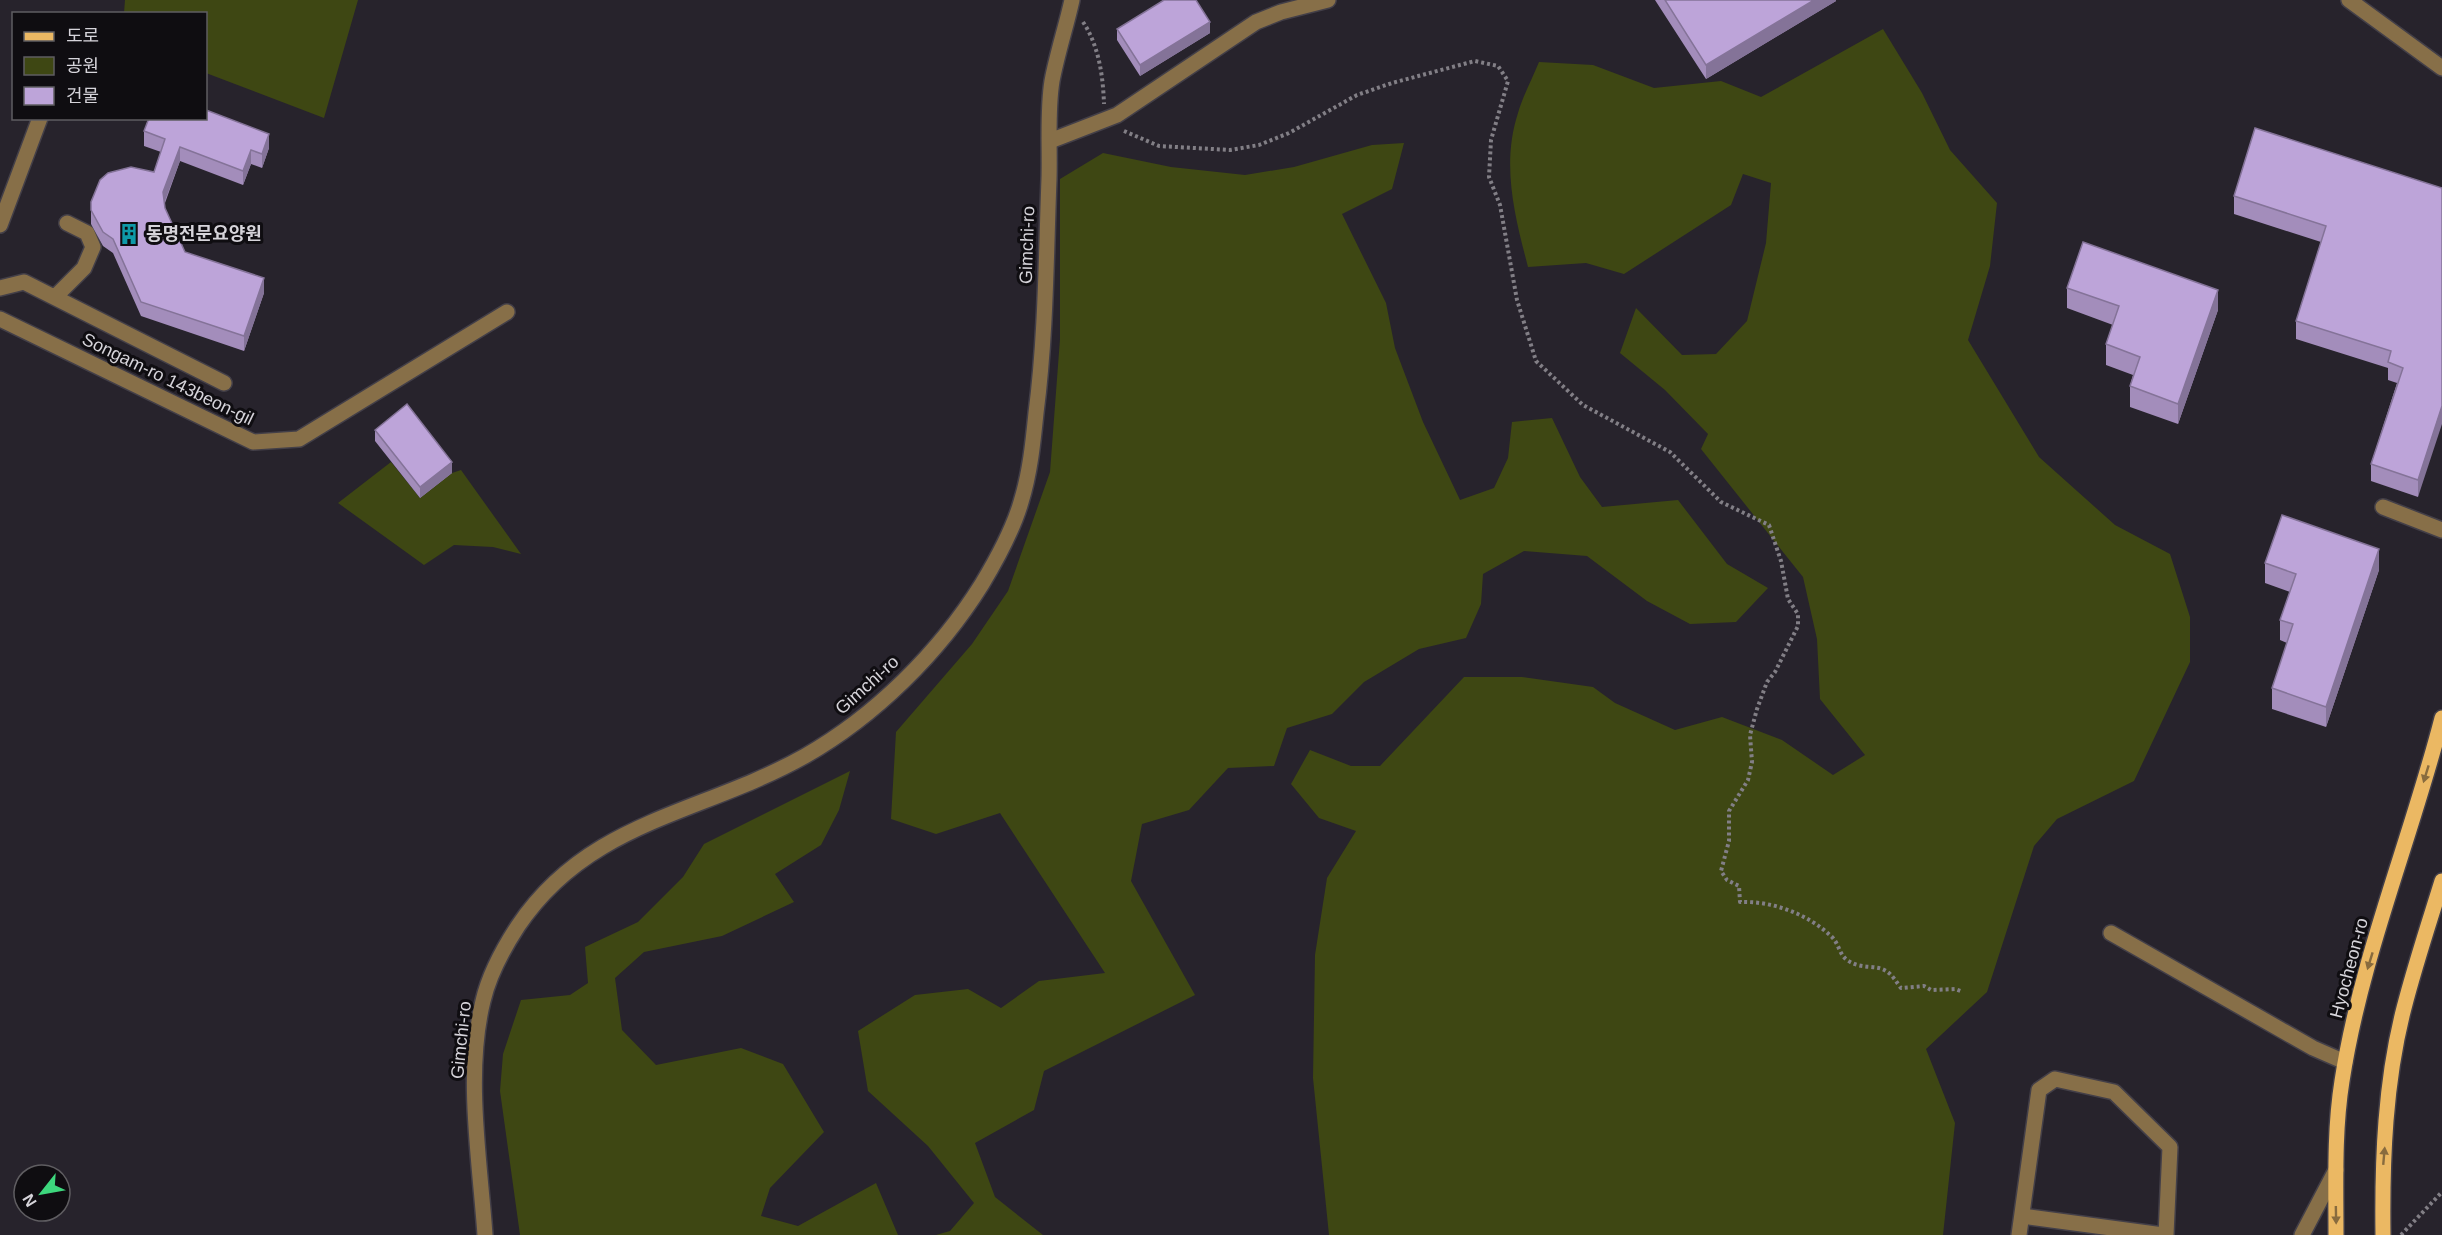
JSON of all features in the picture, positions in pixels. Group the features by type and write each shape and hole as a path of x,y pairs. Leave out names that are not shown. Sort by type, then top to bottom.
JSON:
{"main road":[{"name":"Hyocheon-ro","path":"2337,1235 2336,1170 2341,1082 2358,1000 2442,718"},
{"path":"2383,1235 2382,1173 2390,1095 2400,1031 2404,1010 2442,881"}],"street":[{"path":"1050,141 1107,120 1256,22 1281,12 1328,0"},
{"path":"2349,0 2442,68"},
{"name":"Gimchi-ro","path":"485,1235 475,1083 478,1034 483,1000 503,948 526,913 554,881 584,857 641,825 773,772 836,737 859,720 916,668 952,627 982,584 1006,540 1021,504 1030,463 1043,358 1052,83 1072,2"},
{"path":"0,225 39,120"},
{"path":"55,297 84,268 93,247 87,233 67,223"},
{"path":"0,288 24,282 224,383"},
{"name":"Songam-ro 143beon-gil","path":"0,319 253,442 299,439 507,312"},
{"path":"2383,507 2442,530"},
{"path":"2111,933 2313,1048 2346,1062"},
{"path":"2019,1235 2039,1090 2055,1079 2114,1092 2170,1147 2165,1235 2022,1216"},
{"path":"2302,1235 2336,1170"}],"path":[{"path":"1072,2 1091,34 1104,84 1107,120 1116,127 1160,146 1230,150 1259,145 1289,133 1357,95 1392,83 1475,61 1498,66 1508,81 1491,140 1490,177 1500,206 1517,300 1536,361 1583,405 1670,452 1693,471 1721,502 1769,525 1781,561 1788,599 1798,614 1798,626 1775,672 1767,682 1757,709 1750,735 1752,762 1748,780 1729,811 1729,841 1721,871 1727,880 1739,886 1740,902 1772,904 1814,922 1835,940 1846,960 1862,967 1887,971 1901,988 1924,986 1931,990 1955,989 1963,992"},
{"path":"2401,1235 2442,1192"}],"green space":[{"path":"125,0 358,0 324,118 207,73 207,12 124,12"},
{"path":"1883,29 1922,93 1950,150 1997,203 1990,266 1968,340 2039,457 2115,525 2170,554 2190,617 2190,662 2134,781 2057,819 2034,846 1987,992 1926,1049 1955,1123 1943,1235 1329,1235 1313,1078 1315,955 1327,878 1356,831 1319,818 1291,784 1310,750 1351,766 1380,766 1464,677 1522,677 1593,687 1615,703 1675,730 1722,717 1782,740 1833,775 1865,755 1820,699 1817,639 1803,577 1701,449 1708,434 1665,390 1620,353 1636,308 1682,355 1716,354 1747,321 1766,243 1771,183 1743,174 1731,205 1624,274 1586,263 1528,267 1512,191 1511,152 1518,113 1539,62 1593,65 1654,88 1721,81 1761,97"},
{"path":"1404,143 1392,189 1342,214 1386,303 1395,348 1423,422 1460,500 1494,488 1508,458 1512,422 1552,418 1580,477 1602,507 1678,500 1727,564 1768,588 1736,622 1690,624 1647,601 1587,556 1524,551 1483,574 1481,604 1466,638 1419,649 1364,682 1332,714 1287,728 1274,766 1228,768 1189,810 1142,824 1131,881 1195,995 1044,1071 1034,1110 975,1143 995,1197 1043,1235 936,1235 950,1231 974,1203 928,1146 868,1091 858,1031 915,995 968,989 1001,1008 1039,981 1105,973 1000,813 936,834 891,819 896,732 972,644 1008,591 1050,472 1060,339 1060,179 1103,153 1171,167 1245,175 1294,167 1372,145"},
{"path":"391,462 420,498 452,473 461,470 521,554 493,547 454,545 424,565 338,503"},
{"path":"850,771 839,810 821,845 775,874 794,902 722,936 644,952 615,978 622,1030 656,1065 741,1048 783,1064 824,1132 770,1188 761,1216 798,1226 876,1183 898,1235 520,1235 500,1091 503,1054 521,1000 570,995 588,983 585,947 638,922 683,877 704,844"}],"building":[{"path":"1164,0 1196,0 1210,22 1140,65 1117,29"},
{"path":"1665,0 1814,0 1706,65"},
{"name":"동명전문요양원","path":"207,110 269,134 262,154 251,150 243,171 180,147 163,192 165,208 185,252 264,278 244,336 141,302 113,239 103,232 91,210 91,202 100,180 108,173 131,167 154,172 165,139 144,131 148,120 207,120"},
{"path":"2255,128 2442,188 2442,406 2418,480 2371,464 2403,368 2388,362 2391,351 2296,321 2326,226 2234,196"},
{"path":"2083,242 2218,290 2178,404 2130,386 2140,357 2106,344 2119,306 2067,288"},
{"path":"407,404 452,462 420,487 375,430"},
{"path":"2282,515 2379,549 2326,707 2272,688 2293,624 2280,620 2296,574 2265,563"}],"place":[{"name":"동명전문요양원","path":"129,234"}]}
